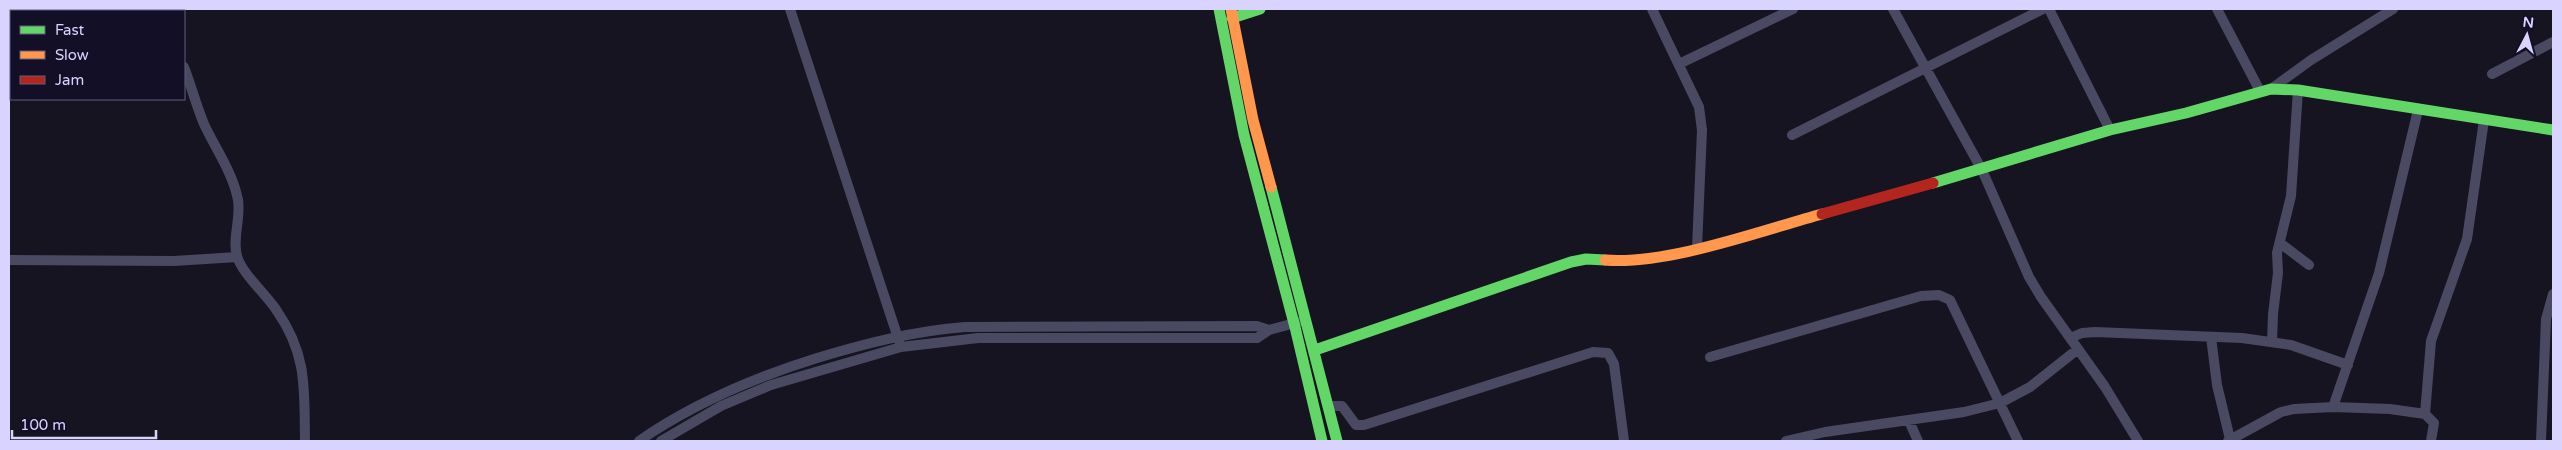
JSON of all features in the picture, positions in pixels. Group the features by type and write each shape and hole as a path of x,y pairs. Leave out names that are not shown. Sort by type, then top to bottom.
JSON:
{"street":[{"path":"790,9 898,335 900,347"},
{"path":"1219,9 1244,135 1294,323 1322,441"},
{"path":"1260,9 1232,14 1253,120 1315,350 1337,441"},
{"path":"1652,9 1699,107 1701,119 1696,248"},
{"path":"1679,64 1793,9"},
{"path":"1893,9 1982,170 2029,276 2105,387 2138,441"},
{"path":"1792,135 2043,9"},
{"path":"2049,9 2110,130"},
{"path":"2218,9 2266,90"},
{"path":"2266,90 2393,9"},
{"path":"2492,74 2553,42"},
{"path":"185,70 203,121 233,183 238,200 237,257 260,292 276,310 293,338 304,376 305,441"},
{"path":"1315,350 1571,262 1586,259 1630,262 1696,248 1982,170 2110,130 2186,113 2266,90 2298,90 2553,130"},
{"path":"2272,342 2278,273 2277,253 2291,196 2298,90"},
{"path":"2333,407 2379,273 2418,110"},
{"path":"2425,414 2430,342 2467,239 2484,120"},
{"path":"2280,244 2309,265"},
{"path":"9,260 174,261 237,257"},
{"path":"2541,441 2546,319 2553,294"},
{"path":"1710,357 1789,336 1840,318 1921,296 1939,295 1950,300 2018,441"},
{"path":"661,441 721,406 771,385 900,347 978,338 1257,338 1269,330 1307,320"},
{"path":"639,441 694,406 753,380 898,335 966,327 1258,326 1269,330"},
{"path":"2070,338 2082,333 2096,332 2242,338 2291,345 2348,365"},
{"path":"2211,337 2217,385 2229,440 2281,412 2333,407 2390,409 2425,414 2434,423 2435,430 2431,441"},
{"path":"1786,441 1827,437 1964,412 2000,403 2030,387 2078,349"},
{"path":"1328,406 1342,406 1356,425 1364,425 1593,352 1601,352 1608,353 1614,364 1624,441"},
{"path":"1909,421 1918,441"}],"traffic: fast":[{"path":"1219,9 1244,135 1295,327 1322,441"},
{"path":"1232,18 1260,9"},
{"path":"1933,183 2110,130 2186,113 2271,89 2298,90 2553,130"},
{"path":"1271,187 1337,441"},
{"path":"1315,350 1571,262 1586,259 1605,260"}],"traffic: slow":[{"path":"1231,9 1253,120 1271,187"},
{"path":"1605,260 1630,260 1685,252 1822,214"}],"traffic: jam":[{"path":"1822,214 1933,183"}]}
